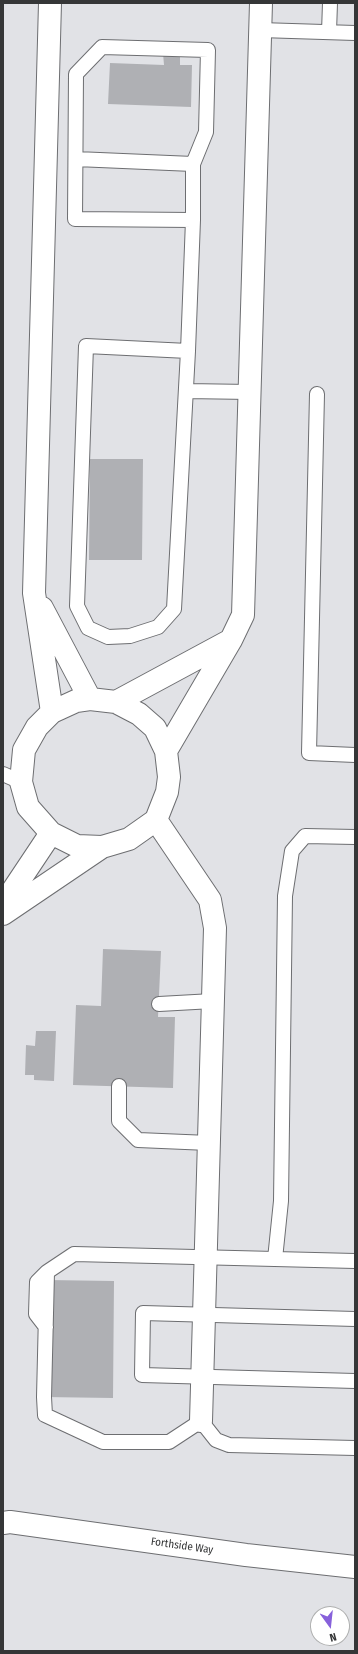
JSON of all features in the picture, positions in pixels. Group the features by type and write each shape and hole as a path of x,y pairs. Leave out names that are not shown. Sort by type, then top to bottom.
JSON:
{"street":[{"path":"50,3 34,593 52,712"},
{"path":"166,752 231,640 243,615 261,3"},
{"path":"34,593 90,699"},
{"path":"116,702 231,640"},
{"path":"3,914 102,847 129,839 156,820 167,792 169,777 166,752 154,728 139,714 116,702 90,699 76,701 52,712 37,727 24,750 12,778 28,807 51,833 77,846 102,847"},
{"path":"156,820 210,900 215,928 201,1421"},
{"path":"3,906 51,833"},
{"name":"Forthside Way","path":"5,1521 246,1555 355,1567"}],"lane":[{"path":"329,32 330,3"},
{"path":"260,30 355,33"},
{"path":"188,351 86,346 77,606 88,628 108,637 130,636 158,628 174,609 188,351 193,220 193,164 206,132 208,50 102,47 76,74 76,219 193,220"},
{"path":"76,159 193,164"},
{"path":"186,391 250,392"},
{"path":"317,394 309,753 355,755"},
{"path":"275,1259 280,1201 285,896 292,851 305,836 355,837"},
{"path":"159,1004 213,1002"},
{"path":"119,1086 119,1121 138,1140 209,1143"},
{"path":"355,1261 74,1254 47,1272 45,1415 103,1442 170,1442 201,1421 216,1440 229,1445 355,1448"},
{"path":"355,1319 143,1313 142,1375 202,1378 355,1381"}],"building":[{"path":"163,53 180,54 180,65 192,65 191,107 108,104 110,63 164,65"},
{"path":"90,459 143,459 142,560 89,560"},
{"path":"103,949 161,951 158,1017 175,1017 173,1088 73,1085 76,1005 101,1006"},
{"path":"36,1031 56,1031 54,1081 34,1080 34,1075 25,1075 26,1045 35,1046"},
{"path":"47,1280 114,1281 113,1398 44,1397"}]}
